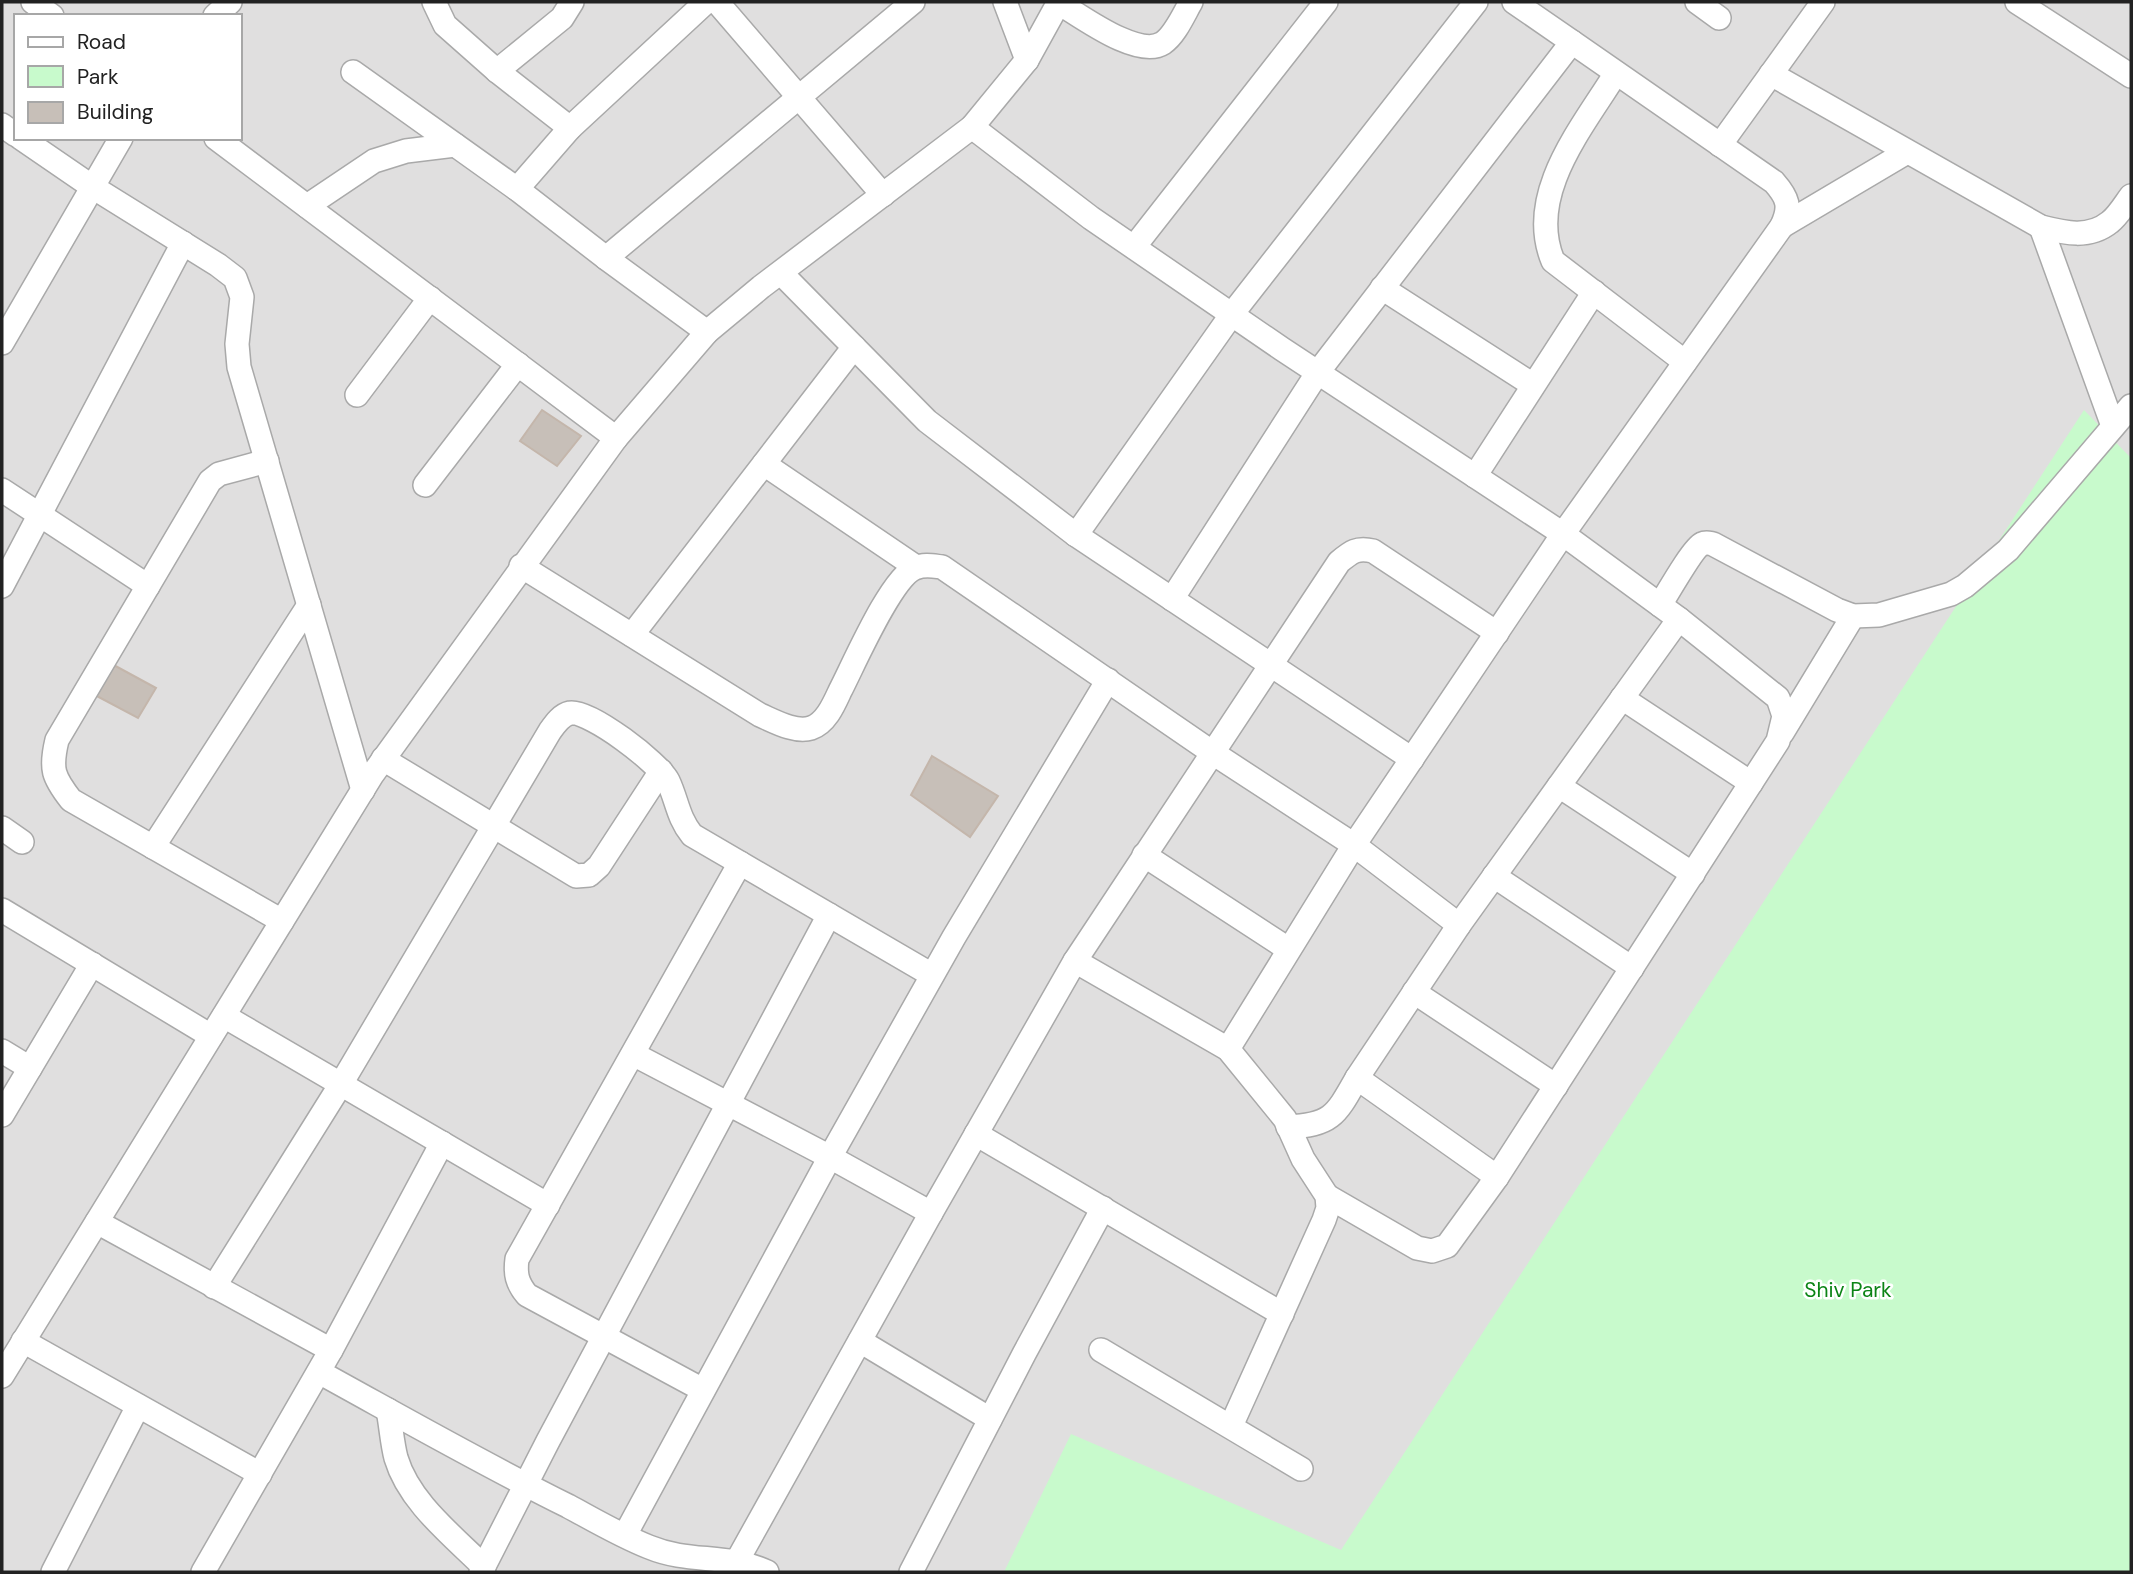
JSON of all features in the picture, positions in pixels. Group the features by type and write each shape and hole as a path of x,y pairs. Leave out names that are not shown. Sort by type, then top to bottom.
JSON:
{"street":[{"path":"33,2 49,14"},
{"path":"217,14 230,2"},
{"path":"434,2 445,24 497,71 570,128"},
{"path":"497,71 562,18 572,2"},
{"path":"517,189 570,128 706,2"},
{"path":"718,2 883,195"},
{"path":"606,258 914,2"},
{"path":"1005,2 1027,60"},
{"path":"2,1376 383,759 521,566 617,438 707,332 972,127 1027,60 1059,2 1115,36 1138,46 1153,47 1165,42 1191,2"},
{"path":"1134,247 1326,2"},
{"path":"1076,535 1233,314 1476,2"},
{"path":"1228,1049 1354,845 1563,534 1782,226 1788,212 1785,195 1774,182 1514,2"},
{"path":"1697,2 1719,18"},
{"path":"1720,145 1823,2"},
{"path":"2017,2 2131,76"},
{"path":"1172,599 1318,372 1572,42"},
{"path":"352,72 517,189 707,332"},
{"path":"1616,72 1560,165 1546,205 1546,245 1553,261 1685,362"},
{"path":"1771,74 2041,227 2070,235 2089,232 2110,222 2131,196"},
{"path":"972,127 1091,218 1563,534 1679,619 1778,698 1784,716 1778,741"},
{"path":"24,140 235,278 242,297 237,344 239,367 363,790"},
{"path":"2,342 120,140"},
{"path":"219,140 617,438"},
{"path":"307,206 374,161 406,151 455,145"},
{"path":"1782,226 1907,152"},
{"path":"2041,227 2113,426"},
{"path":"2,586 183,243"},
{"path":"780,273 928,421 1076,535 1412,759"},
{"path":"1382,288 1533,385"},
{"path":"1475,476 1594,292"},
{"path":"357,395 430,298"},
{"path":"632,635 854,347"},
{"path":"425,485 518,364"},
{"path":"1660,605 1699,545 1705,542 1853,616 1879,615 1951,594 1973,580 2019,538 2131,406"},
{"path":"267,461 219,474 210,481 57,740 52,760 56,781 71,800 282,921"},
{"path":"764,464 916,567"},
{"path":"2,490 148,586"},
{"path":"737,1561 1075,961 1339,562 1352,551 1373,551 1497,633"},
{"path":"521,566 760,715 790,727 810,729 823,721 891,593 903,576 916,567 942,567 1213,753 1354,845 1459,925"},
{"path":"153,847 309,605"},
{"path":"1075,961 1228,1049 1284,1119 1303,1159 1327,1196 1417,1248 1432,1251 1447,1245 1497,1177 1693,874 1778,741 1853,616"},
{"path":"1288,1127 1321,1124 1331,1117 1345,1099 1459,925 1679,619"},
{"path":"625,1535 932,975 1108,681"},
{"path":"1622,698 1751,783"},
{"path":"214,1287 341,1084 550,731 559,719 569,713 589,717 643,754 661,771 668,779 683,824 692,835 932,975"},
{"path":"383,759 576,876 589,875 599,866 661,771"},
{"path":"1559,786 1693,874"},
{"path":"2,828 22,842"},
{"path":"1144,855 1288,949"},
{"path":"703,1390 527,1295 519,1286 516,1271 517,1259 740,863"},
{"path":"1494,876 1632,968"},
{"path":"2,910 211,1036"},
{"path":"388,1410 396,1458 407,1486 483,1569 830,915"},
{"path":"2,1115 92,964"},
{"path":"1414,992 1556,1086"},
{"path":"223,1016 548,1205"},
{"path":"2,1051 30,1068"},
{"path":"633,1054 931,1213"},
{"path":"1357,1077 1497,1177"},
{"path":"976,1134 1282,1314"},
{"path":"203,1572 319,1372 442,1143"},
{"path":"1231,1426 1324,1220 1328,1208 1327,1196"},
{"path":"911,1572 1103,1208"},
{"path":"97,1222 331,1350"},
{"path":"860,1341 990,1419"},
{"path":"23,1342 260,1474"},
{"path":"1101,1350 1301,1469"},
{"path":"319,1372 526,1485 647,1547 676,1557 749,1563 767,1572"},
{"path":"53,1572 138,1406"}],"shaded area":[{"path":"2,2 2131,2 2131,1572 2,1572"}],"green space":[{"name":"Shiv Park","path":"2084,410 2131,458 2131,1572 1004,1572 1071,1434 1341,1550"}],"building":[{"path":"542,410 581,436 557,466 520,441"},
{"path":"110,663 156,688 138,718 93,694"},
{"path":"932,756 998,796 970,837 911,795"}]}
